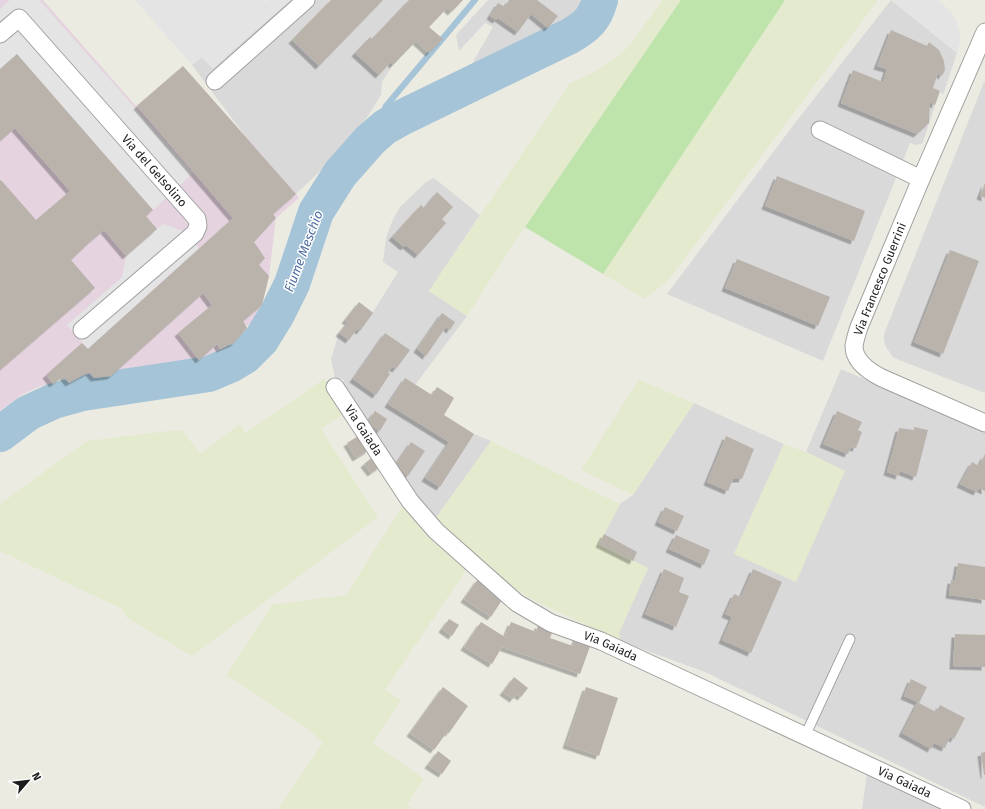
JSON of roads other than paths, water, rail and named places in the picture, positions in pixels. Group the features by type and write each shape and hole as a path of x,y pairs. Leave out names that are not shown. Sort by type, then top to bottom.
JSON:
{"street":[{"path":"215,80 306,0"},
{"name":"Via del Gelsolino","path":"0,34 19,18 197,219 198,226 195,233 82,330"},
{"name":"Via Francesco Guerrini","path":"985,32 859,327 854,347 859,360 868,371 985,423"},
{"path":"820,130 921,179"},
{"name":"Via Gaiada","path":"335,387 410,501 436,531 517,603 551,623 601,640 962,809"}],"lane":[{"path":"805,736 850,639"}],"waterway":[{"path":"370,140 386,106 475,0"},
{"name":"Fiume Meschio","path":"0,434 28,413 54,401 83,393 209,374 230,365 245,356 261,340 277,314 292,284 316,212 340,174 370,140 385,127 401,118 570,36 590,21 596,12 600,0"}]}
